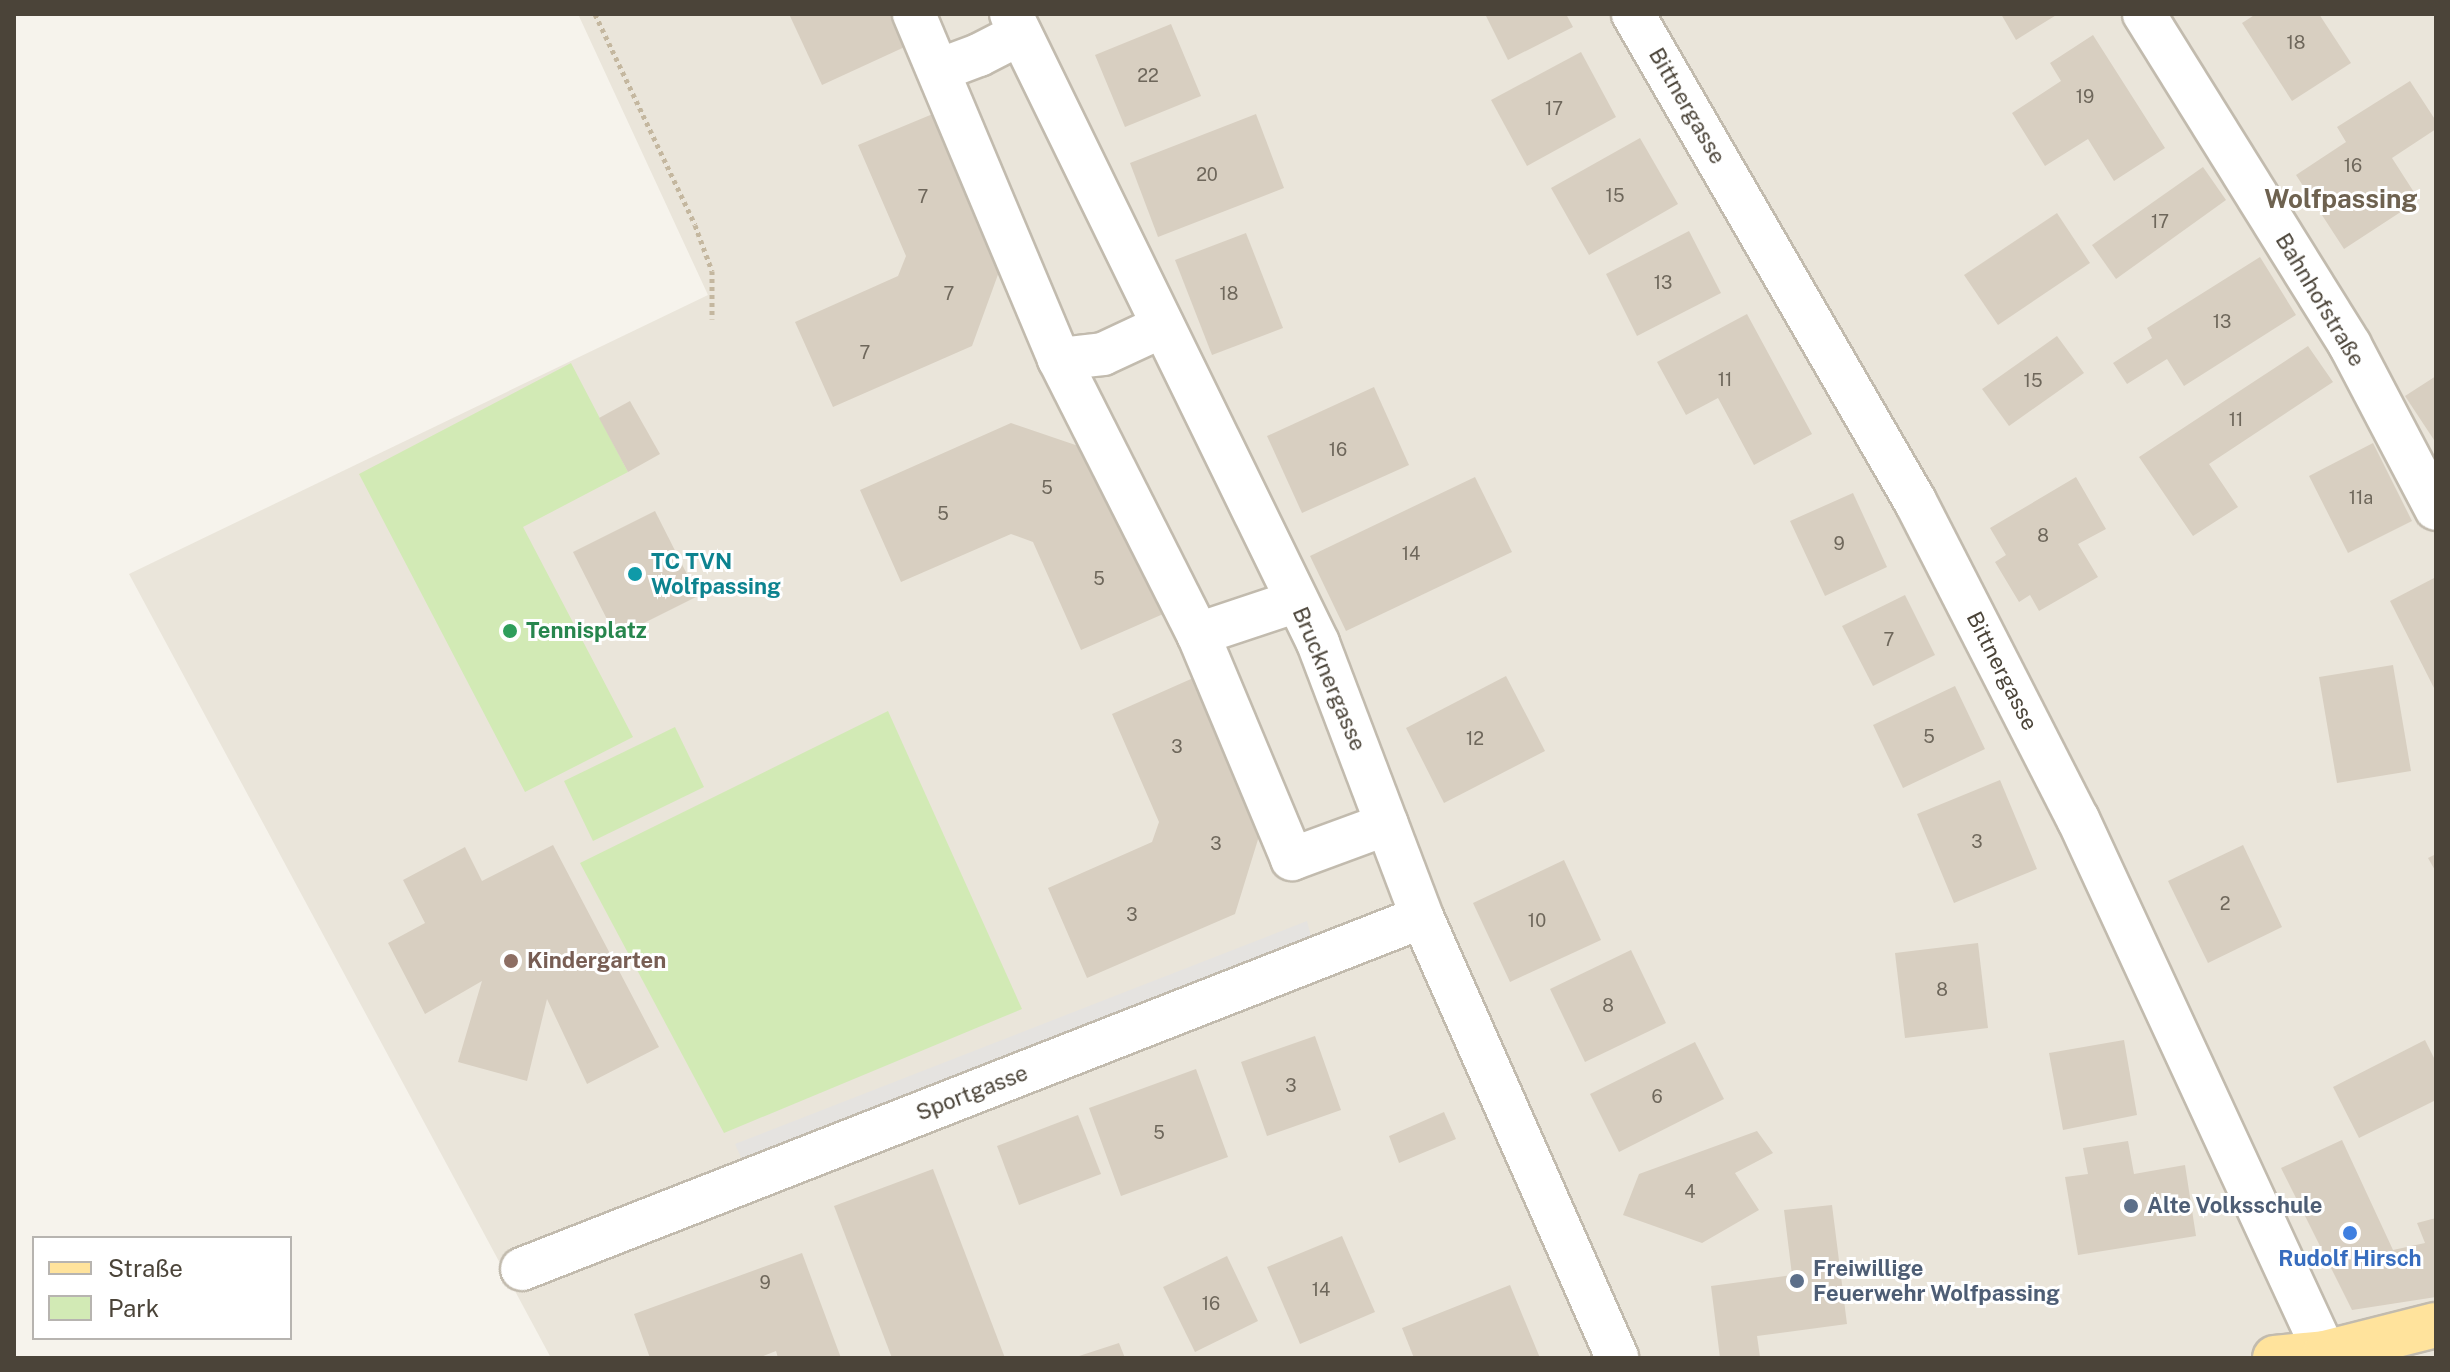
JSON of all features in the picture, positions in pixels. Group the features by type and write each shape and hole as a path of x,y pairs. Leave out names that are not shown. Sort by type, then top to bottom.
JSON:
{"main road":[{"path":"2275,1358 2426,1337"}],"street":[{"path":"914,14 1059,359 1198,634 1292,859 1387,824"},
{"name":"Bittnergasse","path":"1633,14 1922,515 2078,819 2325,1353"},
{"name":"Bahnhofstraße","path":"2144,14 2350,345 2436,509"},
{"path":"939,70 979,55 1016,24"},
{"name":"Brucknergasse","path":"1016,24 1318,643 1422,917 1617,1358"},
{"path":"1059,359 1103,354 1163,326"},
{"path":"1198,634 1297,601"},
{"name":"Sportgasse","path":"522,1269 1422,917"}],"path":[{"path":"595,14 695,225 712,271 712,319"}],"shaded area":[{"path":"578,14 2436,14 2436,1358 551,1358 129,574 708,295"},
{"path":"1307,921 1315,952 748,1173 735,1144"}],"green space":[{"name":"Tennisplatz","path":"571,363 628,472 523,527 633,737 525,792 359,474"},
{"path":"888,711 1022,1009 724,1133 580,863"},
{"path":"675,727 704,787 593,841 564,781"}],"building":[{"path":"789,14 895,14 909,45 822,85"},
{"path":"1485,14 1566,14 1573,27 1508,60"},
{"path":"2001,14 2058,14 2016,40"},
{"path":"2256,14 2319,14 2351,63 2292,101 2242,23"},
{"path":"1171,24 1201,96 1125,127 1095,55"},
{"path":"2093,35 2165,148 2114,181 2088,139 2045,166 2012,113 2061,81 2050,63"},
{"path":"1581,52 1616,117 1527,166 1491,100"},
{"path":"2410,81 2436,121 2436,129 2392,158 2419,200 2344,249 2296,175 2346,142 2337,127"},
{"path":"940,111 1004,258 972,346 833,407 795,322 898,276 906,256 858,145"},
{"path":"1256,114 1284,188 1158,237 1130,163"},
{"path":"1640,138 1678,204 1589,255 1551,188"},
{"path":"2203,167 2226,200 2116,279 2092,245"},
{"path":"2057,213 2090,263 1998,325 1964,275"},
{"path":"1689,231 1721,293 1637,336 1606,274"},
{"path":"1246,233 1283,328 1212,355 1175,260"},
{"path":"2260,257 2296,315 2184,386 2167,359 2127,384 2113,363 2152,338 2147,328"},
{"path":"1747,314 1812,434 1754,465 1718,398 1686,415 1657,362"},
{"path":"2057,336 2084,373 2009,426 1982,389"},
{"path":"2308,346 2333,382 2209,464 2238,507 2193,536 2139,457"},
{"path":"2436,376 2436,443 2405,396"},
{"path":"1374,387 1409,465 1302,513 1267,436"},
{"path":"630,401 660,454 628,472 599,418"},
{"path":"1011,423 1099,453 1170,611 1081,650 1033,542 1011,534 901,582 860,490"},
{"path":"2373,443 2412,521 2348,553 2309,476"},
{"path":"1475,477 1512,552 1346,631 1310,556"},
{"path":"2076,477 2106,529 2078,544 2098,577 2039,611 2030,595 2019,602 1995,562 2006,555 1990,528"},
{"path":"1853,493 1887,567 1825,596 1790,521"},
{"name":"TC TVN Wolfpassing","path":"655,511 698,596 616,637 573,552"},
{"path":"2436,577 2436,692 2390,601"},
{"path":"1905,595 1935,655 1873,686 1842,626"},
{"path":"2393,665 2411,771 2337,783 2319,677"},
{"path":"1200,675 1264,820 1235,914 1087,978 1048,888 1152,842 1159,822 1112,714"},
{"path":"1506,676 1545,751 1444,803 1406,728"},
{"path":"1955,686 1985,749 1903,788 1873,725"},
{"path":"2000,780 2037,869 1954,903 1917,814"},
{"path":"553,845 659,1047 587,1084 547,999 527,1081 458,1062 482,981 425,1014 388,943 425,923 403,880 465,847 482,881"},
{"path":"2243,845 2282,927 2208,963 2168,881"},
{"path":"2436,854 2436,872 2428,858"},
{"path":"1564,860 1601,940 1510,982 1473,903"},
{"path":"1978,943 1988,1028 1905,1038 1895,953"},
{"path":"1631,950 1666,1023 1585,1062 1550,989"},
{"path":"1315,1036 1341,1110 1267,1136 1241,1062"},
{"path":"2124,1040 2137,1115 2063,1130 2049,1053"},
{"path":"2425,1040 2436,1062 2436,1100 2359,1138 2333,1087"},
{"path":"1695,1042 1724,1099 1619,1152 1590,1094"},
{"path":"1196,1069 1228,1157 1121,1196 1089,1108"},
{"path":"1444,1112 1456,1139 1399,1163 1389,1136"},
{"path":"1078,1115 1101,1174 1019,1205 997,1146"},
{"path":"1757,1131 1773,1153 1735,1173 1759,1210 1702,1243 1623,1215 1639,1174"},
{"name":"Rudolf Hirsch","path":"2342,1140 2393,1250 2425,1243 2417,1223 2436,1218 2436,1297 2352,1310 2281,1168"},
{"name":"Alte Volksschule","path":"2128,1141 2134,1174 2185,1165 2196,1236 2078,1255 2065,1177 2088,1174 2083,1148"},
{"path":"933,1169 1005,1358 892,1358 834,1206"},
{"name":"Freiwillige Feuerwehr Wolfpassing","path":"1832,1205 1847,1324 1757,1336 1760,1357 1720,1358 1711,1286 1792,1275 1784,1210"},
{"path":"1342,1236 1375,1312 1300,1344 1267,1267"},
{"path":"802,1253 841,1358 778,1358 776,1351 758,1358 650,1358 634,1314"},
{"path":"1227,1256 1258,1321 1195,1352 1163,1287"},
{"path":"1510,1285 1540,1358 1414,1358 1402,1328"},
{"path":"1119,1343 1125,1358 1076,1358 1076,1357"}],"place":[{"name":"TC TVN Wolfpassing","path":"635,574"},
{"name":"Tennisplatz","path":"510,631"},
{"name":"Kindergarten","path":"511,961"},
{"name":"Alte Volksschule","path":"2131,1206"},
{"name":"Rudolf Hirsch","path":"2350,1233"},
{"name":"Freiwillige Feuerwehr Wolfpassing","path":"1797,1281"}],"district":[{"name":"Wolfpassing","path":"2341,199"}]}
